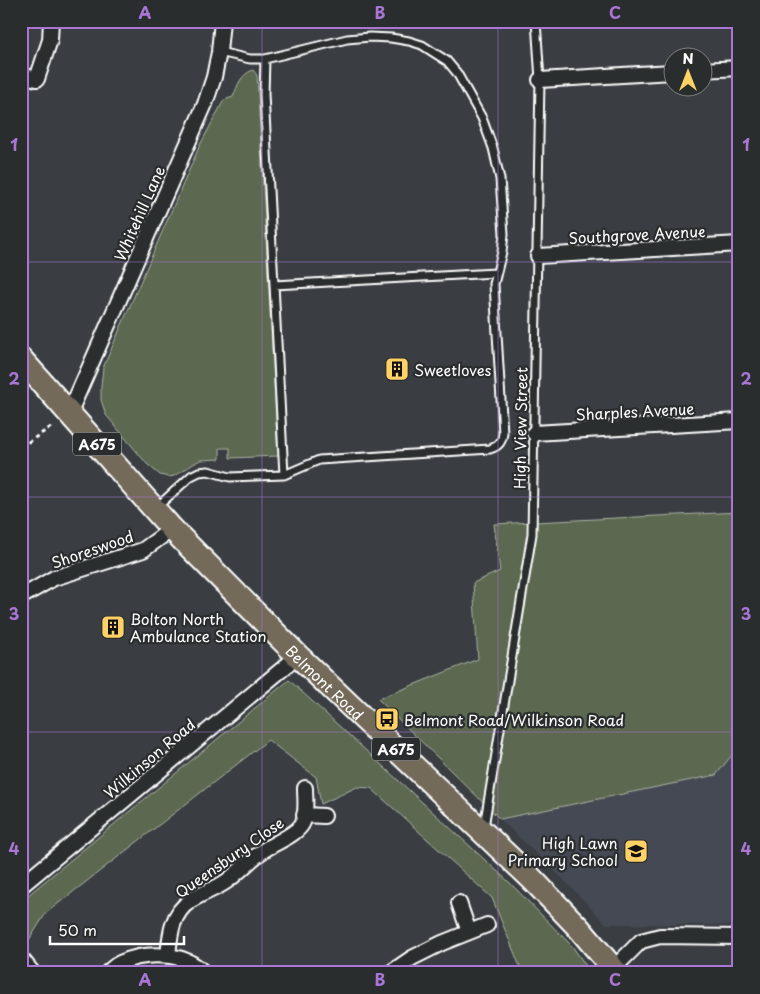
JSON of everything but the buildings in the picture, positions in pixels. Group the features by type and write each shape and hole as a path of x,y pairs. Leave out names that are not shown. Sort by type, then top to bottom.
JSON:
{"main road":[{"name":"Belmont Road","path":"21,359 172,529 298,656 530,878 578,927 616,971"}],"street":[{"path":"21,75 37,79 50,40 51,21"},
{"name":"Whitehill Lane","path":"70,414 205,104 214,77 222,21"},
{"path":"712,69 739,68"},
{"path":"540,80 662,73"},
{"name":"Southgrove Avenue","path":"538,256 739,244"},
{"name":"Sharples Avenue","path":"534,433 739,421"},
{"name":"Shoreswood","path":"21,597 54,578 143,550 172,529"},
{"name":"Wilkinson Road","path":"21,886 298,656"},
{"name":"Queensbury Close","path":"168,956 171,928 179,912 189,902 220,886 237,874 259,853 298,830 303,823 305,788"},
{"name":"Queensbury Close","path":"304,815 324,816"},
{"path":"459,903 469,932"},
{"path":"390,973 412,958 442,943 487,925"},
{"path":"616,971 641,941 660,936 739,937"},
{"path":"107,973 118,964 150,956 168,956 186,960 204,973"},
{"path":"21,958 33,973"}],"lane":[{"name":"High View Street","path":"483,832 532,534 540,80 536,21"},
{"path":"155,509 199,472 208,471 230,477 284,475 319,460 490,449 497,446 502,440 503,433 494,284 502,252 504,234 500,179 493,148 482,118 460,79 447,61 422,45 408,41 370,37 346,40 265,59 250,59 219,52"},
{"path":"265,59 264,94 284,475"},
{"path":"274,285 496,273"}],"path":[{"path":"21,447 70,414"}],"shaded area":[{"name":"High Lawn Primary School","path":"739,746 739,925 606,924 566,882 500,819 716,775"}],"green space":[{"path":"253,70 257,75 278,456 230,458 230,448 220,448 220,459 200,460 174,476 169,477 160,475 147,464 106,415 101,400 103,368 200,145 224,100 233,97 242,78"},
{"path":"739,512 739,746 716,775 500,819 378,699 478,659 473,583 500,571 494,524"},
{"path":"289,680 509,882 572,946 591,973 527,973 521,969 492,898 371,788 357,787 321,804 316,777 268,740 46,913 29,940 21,933 21,901"}],"place":[{"name":"Sweetloves","path":"397,369"},
{"name":"Bolton North Ambulance Station","path":"113,627"},
{"name":"Belmont Road/Wilkinson Road","path":"387,719"},
{"name":"High Lawn Primary School","path":"636,851"}]}
